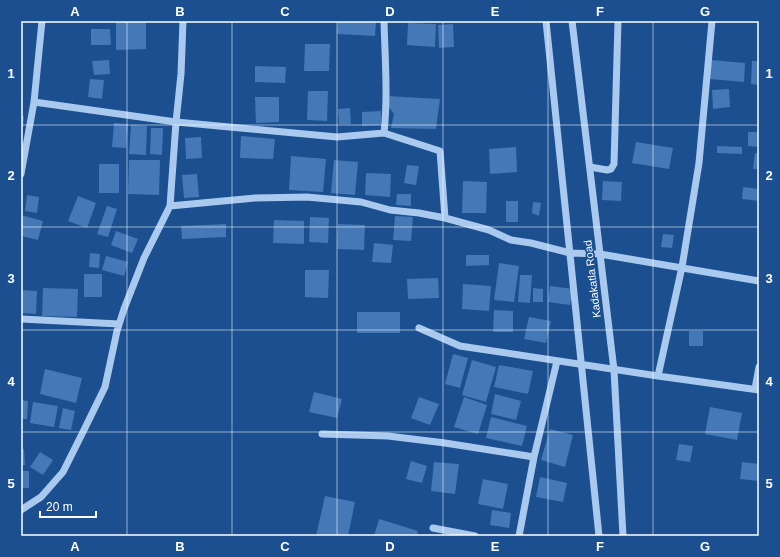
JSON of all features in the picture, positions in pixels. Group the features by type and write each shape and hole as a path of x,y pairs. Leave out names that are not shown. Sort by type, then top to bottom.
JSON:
{"street":[{"path":"21,174 34,102 42,21"},
{"path":"21,510 41,497 63,472 105,387 119,324 144,258 170,206 176,122 182,74 183,21"},
{"path":"384,21 386,117 384,133"},
{"name":"Kadakatla Road","path":"546,21 599,536"},
{"name":"Kadakatla Road","path":"572,21 614,370 623,536"},
{"path":"590,167 607,170 614,164 618,21"},
{"path":"658,376 682,267 699,163 712,21"},
{"path":"34,102 176,122 337,137 384,133 440,151 445,218"},
{"path":"170,206 255,198 306,197 361,202 390,210 419,213 445,218 489,230 511,240 570,253 600,254 759,281"},
{"path":"21,319 119,324"},
{"path":"419,328 460,346 757,390 759,367"},
{"path":"519,536 534,457 557,361"},
{"path":"322,434 388,436 534,457"},
{"path":"433,528 475,536"}],"building":[{"path":"116,21 146,21 146,49 116,50"},
{"path":"338,21 376,21 375,36 337,34"},
{"path":"408,23 436,24 435,47 407,45"},
{"path":"453,24 454,47 439,48 438,25"},
{"path":"91,29 110,29 111,45 91,45"},
{"path":"305,44 330,44 329,71 304,71"},
{"path":"109,60 110,74 94,75 92,61"},
{"path":"711,60 745,63 744,82 710,79"},
{"path":"752,61 759,61 759,85 751,84"},
{"path":"255,66 286,67 285,83 255,82"},
{"path":"90,79 104,80 102,99 88,97"},
{"path":"729,89 730,107 713,109 712,90"},
{"path":"308,91 328,91 327,121 307,120"},
{"path":"387,96 440,99 436,129 391,128 394,114 388,106"},
{"path":"255,97 279,97 279,122 256,123"},
{"path":"350,108 351,124 339,124 338,109"},
{"path":"381,111 381,125 362,126 362,112"},
{"path":"21,116 24,116 23,127 21,127"},
{"path":"114,123 128,124 126,148 112,147"},
{"path":"131,125 147,126 146,155 129,154"},
{"path":"151,128 163,128 162,155 150,154"},
{"path":"748,132 759,132 759,147 748,146"},
{"path":"241,136 275,139 273,159 240,158"},
{"path":"201,137 202,158 186,159 185,138"},
{"path":"636,142 673,148 669,169 632,163"},
{"path":"717,146 742,147 742,154 717,153"},
{"path":"516,147 517,172 490,174 489,149"},
{"path":"755,153 759,154 759,169 753,169"},
{"path":"291,156 326,159 323,192 289,190"},
{"path":"129,160 160,160 159,195 128,194"},
{"path":"334,160 358,162 355,195 331,193"},
{"path":"99,164 119,164 119,193 99,193"},
{"path":"407,165 419,166 416,185 404,183"},
{"path":"366,173 391,174 390,197 365,195"},
{"path":"197,174 199,197 184,198 182,175"},
{"path":"463,181 487,182 486,213 462,213"},
{"path":"603,181 622,182 621,201 602,200"},
{"path":"743,187 759,189 759,201 742,199"},
{"path":"397,194 411,194 411,206 396,205"},
{"path":"27,195 39,197 37,213 25,211"},
{"path":"78,196 96,203 87,228 68,221"},
{"path":"506,201 518,201 518,222 506,222"},
{"path":"533,202 541,203 539,216 532,213"},
{"path":"107,206 117,209 108,237 97,234"},
{"path":"21,215 43,221 38,240 21,236"},
{"path":"395,216 413,217 411,241 393,240"},
{"path":"310,217 329,218 328,243 309,242"},
{"path":"274,220 304,221 304,244 273,243"},
{"path":"226,224 226,237 182,239 181,226"},
{"path":"338,224 365,225 364,250 337,249"},
{"path":"116,231 138,239 132,253 111,245"},
{"path":"663,234 674,235 672,248 661,247"},
{"path":"374,243 393,245 391,263 372,262"},
{"path":"90,253 100,254 99,268 89,267"},
{"path":"466,255 489,255 489,265 466,266"},
{"path":"106,256 128,262 124,276 102,270"},
{"path":"499,263 519,266 514,302 494,300"},
{"path":"305,270 329,270 328,298 305,297"},
{"path":"84,274 102,274 102,297 84,297"},
{"path":"520,275 532,275 530,303 518,302"},
{"path":"438,278 439,298 408,299 407,279"},
{"path":"463,284 491,286 489,311 462,309"},
{"path":"550,286 573,289 570,305 548,302"},
{"path":"43,288 78,289 77,317 42,316"},
{"path":"533,288 543,289 543,302 533,302"},
{"path":"21,290 37,291 36,314 21,313"},
{"path":"494,310 513,311 513,332 493,332"},
{"path":"357,312 400,312 400,333 357,333"},
{"path":"529,317 551,321 546,343 524,339"},
{"path":"689,331 703,331 703,346 689,346"},
{"path":"453,354 468,358 460,388 445,384"},
{"path":"472,360 496,367 486,402 462,395"},
{"path":"499,365 533,371 528,394 494,387"},
{"path":"45,369 82,378 76,403 40,394"},
{"path":"314,392 342,399 337,418 309,412"},
{"path":"495,394 521,401 516,420 491,414"},
{"path":"419,397 439,404 430,425 411,418"},
{"path":"464,397 487,405 478,434 454,427"},
{"path":"21,400 28,401 27,419 21,419"},
{"path":"33,402 58,406 54,427 30,423"},
{"path":"710,407 742,413 737,440 705,434"},
{"path":"63,408 75,411 71,430 59,428"},
{"path":"491,417 527,426 522,446 486,438"},
{"path":"550,429 573,435 565,467 541,460"},
{"path":"679,444 693,446 690,462 676,460"},
{"path":"21,449 24,449 25,465 21,466"},
{"path":"40,452 53,460 43,475 30,467"},
{"path":"411,461 427,466 422,483 406,479"},
{"path":"434,462 459,464 455,494 431,491"},
{"path":"742,462 759,464 759,481 740,479"},
{"path":"21,471 29,471 29,488 21,488"},
{"path":"540,477 567,483 563,502 536,497"},
{"path":"483,479 508,484 503,509 478,504"},
{"path":"325,496 355,502 348,536 316,536"},
{"path":"492,510 511,513 509,528 490,525"},
{"path":"379,519 418,531 417,536 374,536"}]}
